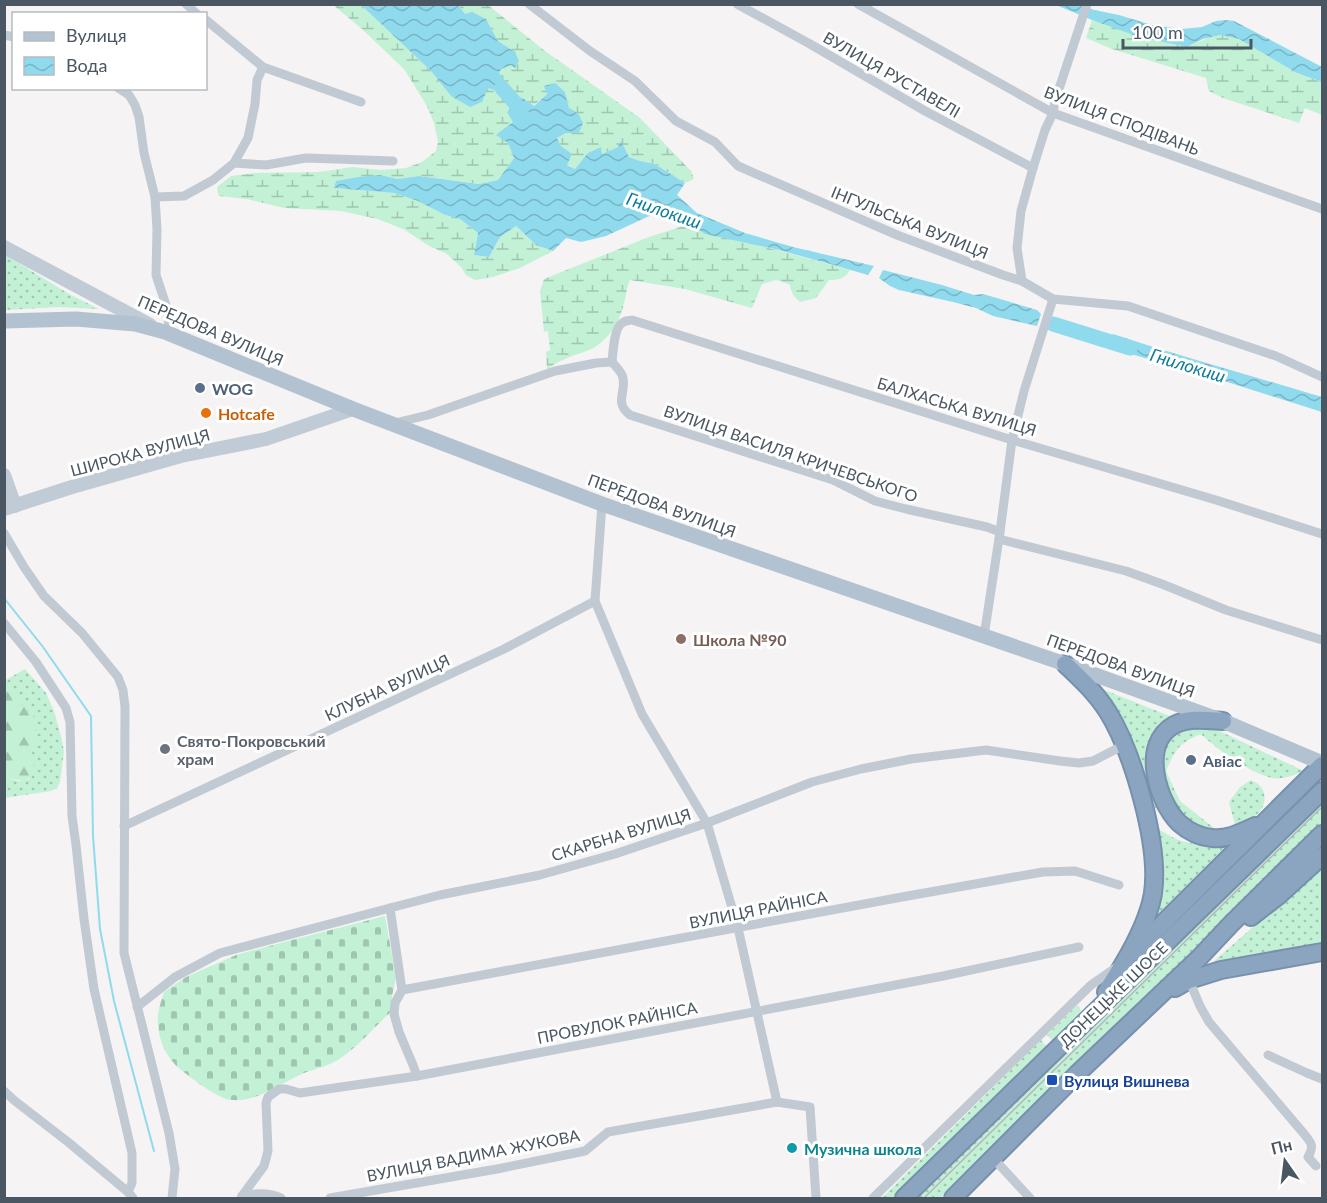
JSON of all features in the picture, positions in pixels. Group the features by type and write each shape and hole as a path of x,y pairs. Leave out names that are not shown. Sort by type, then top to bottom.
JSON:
{"highway":[{"path":"1065,664 1086,683 1101,702 1124,745 1142,800 1154,861 1155,879 1149,910 1126,960 1091,1016"},
{"path":"1223,721 1185,721 1175,724 1163,734 1157,745 1154,759 1157,781 1165,803 1172,815 1191,832 1212,838 1224,838 1238,834 1264,822"},
{"path":"1126,960 1323,764"},
{"name":"ДОНЕЦЬКЕ ШОСЕ","path":"904,1198 1323,791"},
{"name":"ДОНЕЦЬКЕ ШОСЕ","path":"953,1198 1323,834"},
{"path":"1199,958 1278,896 1323,856"},
{"path":"1150,937 1209,901"},
{"path":"1156,999 1190,980 1221,970 1323,952"}],"main road":[{"name":"ПЕРЕДОВА ВУЛИЦЯ","path":"4,247 165,332 353,409 602,504 1223,721 1323,764"},
{"path":"4,321 75,319 135,324 165,332"},
{"name":"ШИРОКА ВУЛИЦЯ","path":"10,508 72,487 181,456 266,439 353,409"},
{"path":"4,475 10,508"}],"street":[{"name":"ІНГУЛЬСЬКА ВУЛИЦЯ","path":"530,4 590,51 635,81 676,121 715,142 738,166 897,235 1022,281 1053,299 1128,306 1276,356 1323,377"},
{"name":"ВУЛИЦЯ РУСТАВЕЛІ","path":"736,4 925,111 1033,168"},
{"name":"ВУЛИЦЯ СПОДІВАНЬ","path":"858,4 1053,113 1323,209"},
{"path":"1022,281 1017,248 1022,211 1033,168 1087,4"},
{"path":"207,21 263,67 361,102"},
{"path":"155,197 184,196 213,180 234,163 248,138 257,80 263,67"},
{"path":"121,90 129,95 135,105 155,197 156,275 169,326 165,332"},
{"path":"234,163 266,165 306,158 393,161"},
{"path":"984,636 1012,440 1024,391 1053,299"},
{"name":"БАЛХАСЬКА ВУЛИЦЯ","path":"612,362 619,325 632,320 1012,440 1323,534"},
{"path":"394,424 429,415 555,371 612,362"},
{"name":"ВУЛИЦЯ ВАСИЛЯ КРИЧЕВСЬКОГО","path":"612,362 623,376 621,402 630,415 833,480 875,501 987,527 1000,536 1125,572 1226,610 1323,639"},
{"path":"602,504 595,601 642,714 707,823 738,928 777,1102"},
{"path":"4,533 44,596 82,633 118,677 123,690 124,953 169,1133 176,1169 172,1198"},
{"name":"КЛУБНА ВУЛИЦЯ","path":"124,826 483,659 595,601"},
{"path":"4,623 36,662 66,708 70,722 72,816 84,919 94,989 132,1153 130,1195"},
{"name":"СКАРБНА ВУЛИЦЯ","path":"137,1006 176,976 220,953 440,895 540,875 615,854 707,823 812,782 911,759 986,750 1079,763 1093,761 1124,745"},
{"name":"ВУЛИЦЯ РАЙНІСА","path":"402,990 1043,872 1076,871 1119,885"},
{"path":"390,908 402,990 394,1014 417,1076"},
{"name":"ПРОВУЛОК РАЙНІСА","path":"242,1197 264,1166 268,1151 266,1103 268,1097 279,1089 300,1093 417,1076 943,976 1079,946"},
{"path":"873,1198 1091,986 1126,960"},
{"path":"1190,980 1209,1022 1312,1144 1308,1157 1316,1166"},
{"path":"1268,1055 1307,1074 1323,1079"},
{"path":"4,1091 130,1195"},
{"name":"ВУЛИЦЯ ВАДИМА ЖУКОВА","path":"330,1198 585,1151 608,1132 777,1102 810,1107 816,1198"},
{"path":"994,1159 1030,1198"},
{"path":"242,1197 256,1193 281,1198"}],"green space":[{"path":"332,4 361,5 431,71 451,96 488,88 501,69 511,64 515,52 498,41 486,19 465,15 458,5 488,5 545,51 640,118 691,171 694,179 685,183 655,164 629,157 618,147 602,154 601,148 589,153 575,169 567,164 557,138 566,133 579,133 578,113 569,109 565,92 547,94 533,106 521,97 507,111 514,122 508,143 514,158 498,180 479,184 419,176 397,179 381,175 334,188 394,193 460,219 478,233 474,255 489,257 500,237 516,226 536,245 553,251 520,268 475,280 466,275 447,254 429,246 405,230 378,219 341,211 284,208 247,199 219,196 217,187 231,176 257,173 319,172 353,167 380,170 406,168 422,162 436,151 438,142 434,123 427,106 404,69"},
{"path":"1092,20 1153,40 1187,47 1221,35 1239,39 1297,73 1322,82 1322,115 1305,108 1299,123 1223,98 1209,91 1206,78 1112,49 1086,38"},
{"path":"685,222 706,234 755,244 850,270 841,278 829,280 816,298 800,302 793,295 789,284 776,280 762,284 752,308 685,289 630,280 621,314 615,327 606,338 595,347 562,360 547,370 546,352 550,350 548,331 544,332 540,291 544,279 680,227"},
{"path":"4,254 69,294 99,309 59,307 5,310"},
{"path":"25,669 46,693 54,711 64,752 60,782 57,788 51,791 5,798 5,777 18,781 30,779 4,681"},
{"path":"1097,687 1177,719 1158,733 1167,820 1154,806 1129,739"},
{"path":"5,690 8,690 34,717 38,740 32,751 35,774 24,780 5,777"},
{"path":"1178,728 1213,728 1304,771 1284,778 1264,776 1234,760 1201,734 1188,741 1175,752 1166,771 1180,801 1214,828 1210,832 1200,831 1177,813 1163,780 1162,747"},
{"path":"1251,780 1259,785 1264,793 1263,806 1256,815 1236,829 1229,802 1240,787"},
{"path":"1322,796 1322,824 940,1198 915,1198"},
{"path":"1156,829 1182,841 1225,846 1226,849 1149,926"},
{"path":"1322,867 1322,949 1205,969"},
{"path":"385,916 396,978 392,996 392,1011 338,1060 304,1073 260,1095 242,1100 227,1099 214,1094 172,1062 161,1039 158,1023 159,1008 164,992 186,977 236,955"},
{"path":"1076,1006 1079,1006 1081,1011 1052,1040 1047,1035"},
{"path":"1041,1040 1046,1046 892,1198 882,1198"}],"water":[{"path":"361,5 458,5 465,14 472,12 486,19 498,41 515,52 519,61 515,68 511,65 501,69 499,73 504,78 502,88 497,91 488,88 482,102 470,107 451,96 431,71"},
{"path":"1056,5 1083,5 1152,25 1182,29 1202,27 1216,21 1234,21 1322,67 1322,82 1297,73 1239,39 1221,35 1203,39 1187,47 1131,34"},
{"path":"555,83 565,92 569,108 578,113 583,123 579,133 566,133 557,138 561,146 572,154 567,165 575,169 588,153 601,147 602,154 618,147 621,141 629,157 655,164 685,183 677,195 697,213 745,233 874,266 868,275 775,249 705,234 660,211 606,236 581,242 566,238 553,251 536,245 516,226 500,237 489,257 474,255 478,233 460,219 394,193 334,188 336,181 381,175 397,179 419,176 479,184 498,180 514,158 508,143 496,135 513,122 507,112 521,97 534,106 547,94 544,86"},
{"path":"883,270 974,295 983,294 1037,310 1041,314 1037,326 993,316 976,308 953,302 899,290 879,278"},
{"path":"1113,334 1322,397 1322,412 1110,348"}],"waterway":[{"name":"Гнилокиш","path":"502,88 515,103 524,119"},
{"name":"Гнилокиш","path":"1053,324 1130,348"},
{"path":"4,598 43,647 91,716 93,836 100,929 114,1001 154,1151"}],"tram line":[{"path":"924,1198 1322,807"}],"place":[{"name":"WOG","path":"200,388"},
{"name":"Hotcafe","path":"206,413"},
{"name":"Школа №90","path":"681,639"},
{"name":"Свято-Покровський храм","path":"165,749"},
{"name":"Авіас","path":"1191,760"},
{"name":"Вулиця Вишнева","path":"1052,1080"},
{"name":"Музична школа","path":"792,1148"}]}
